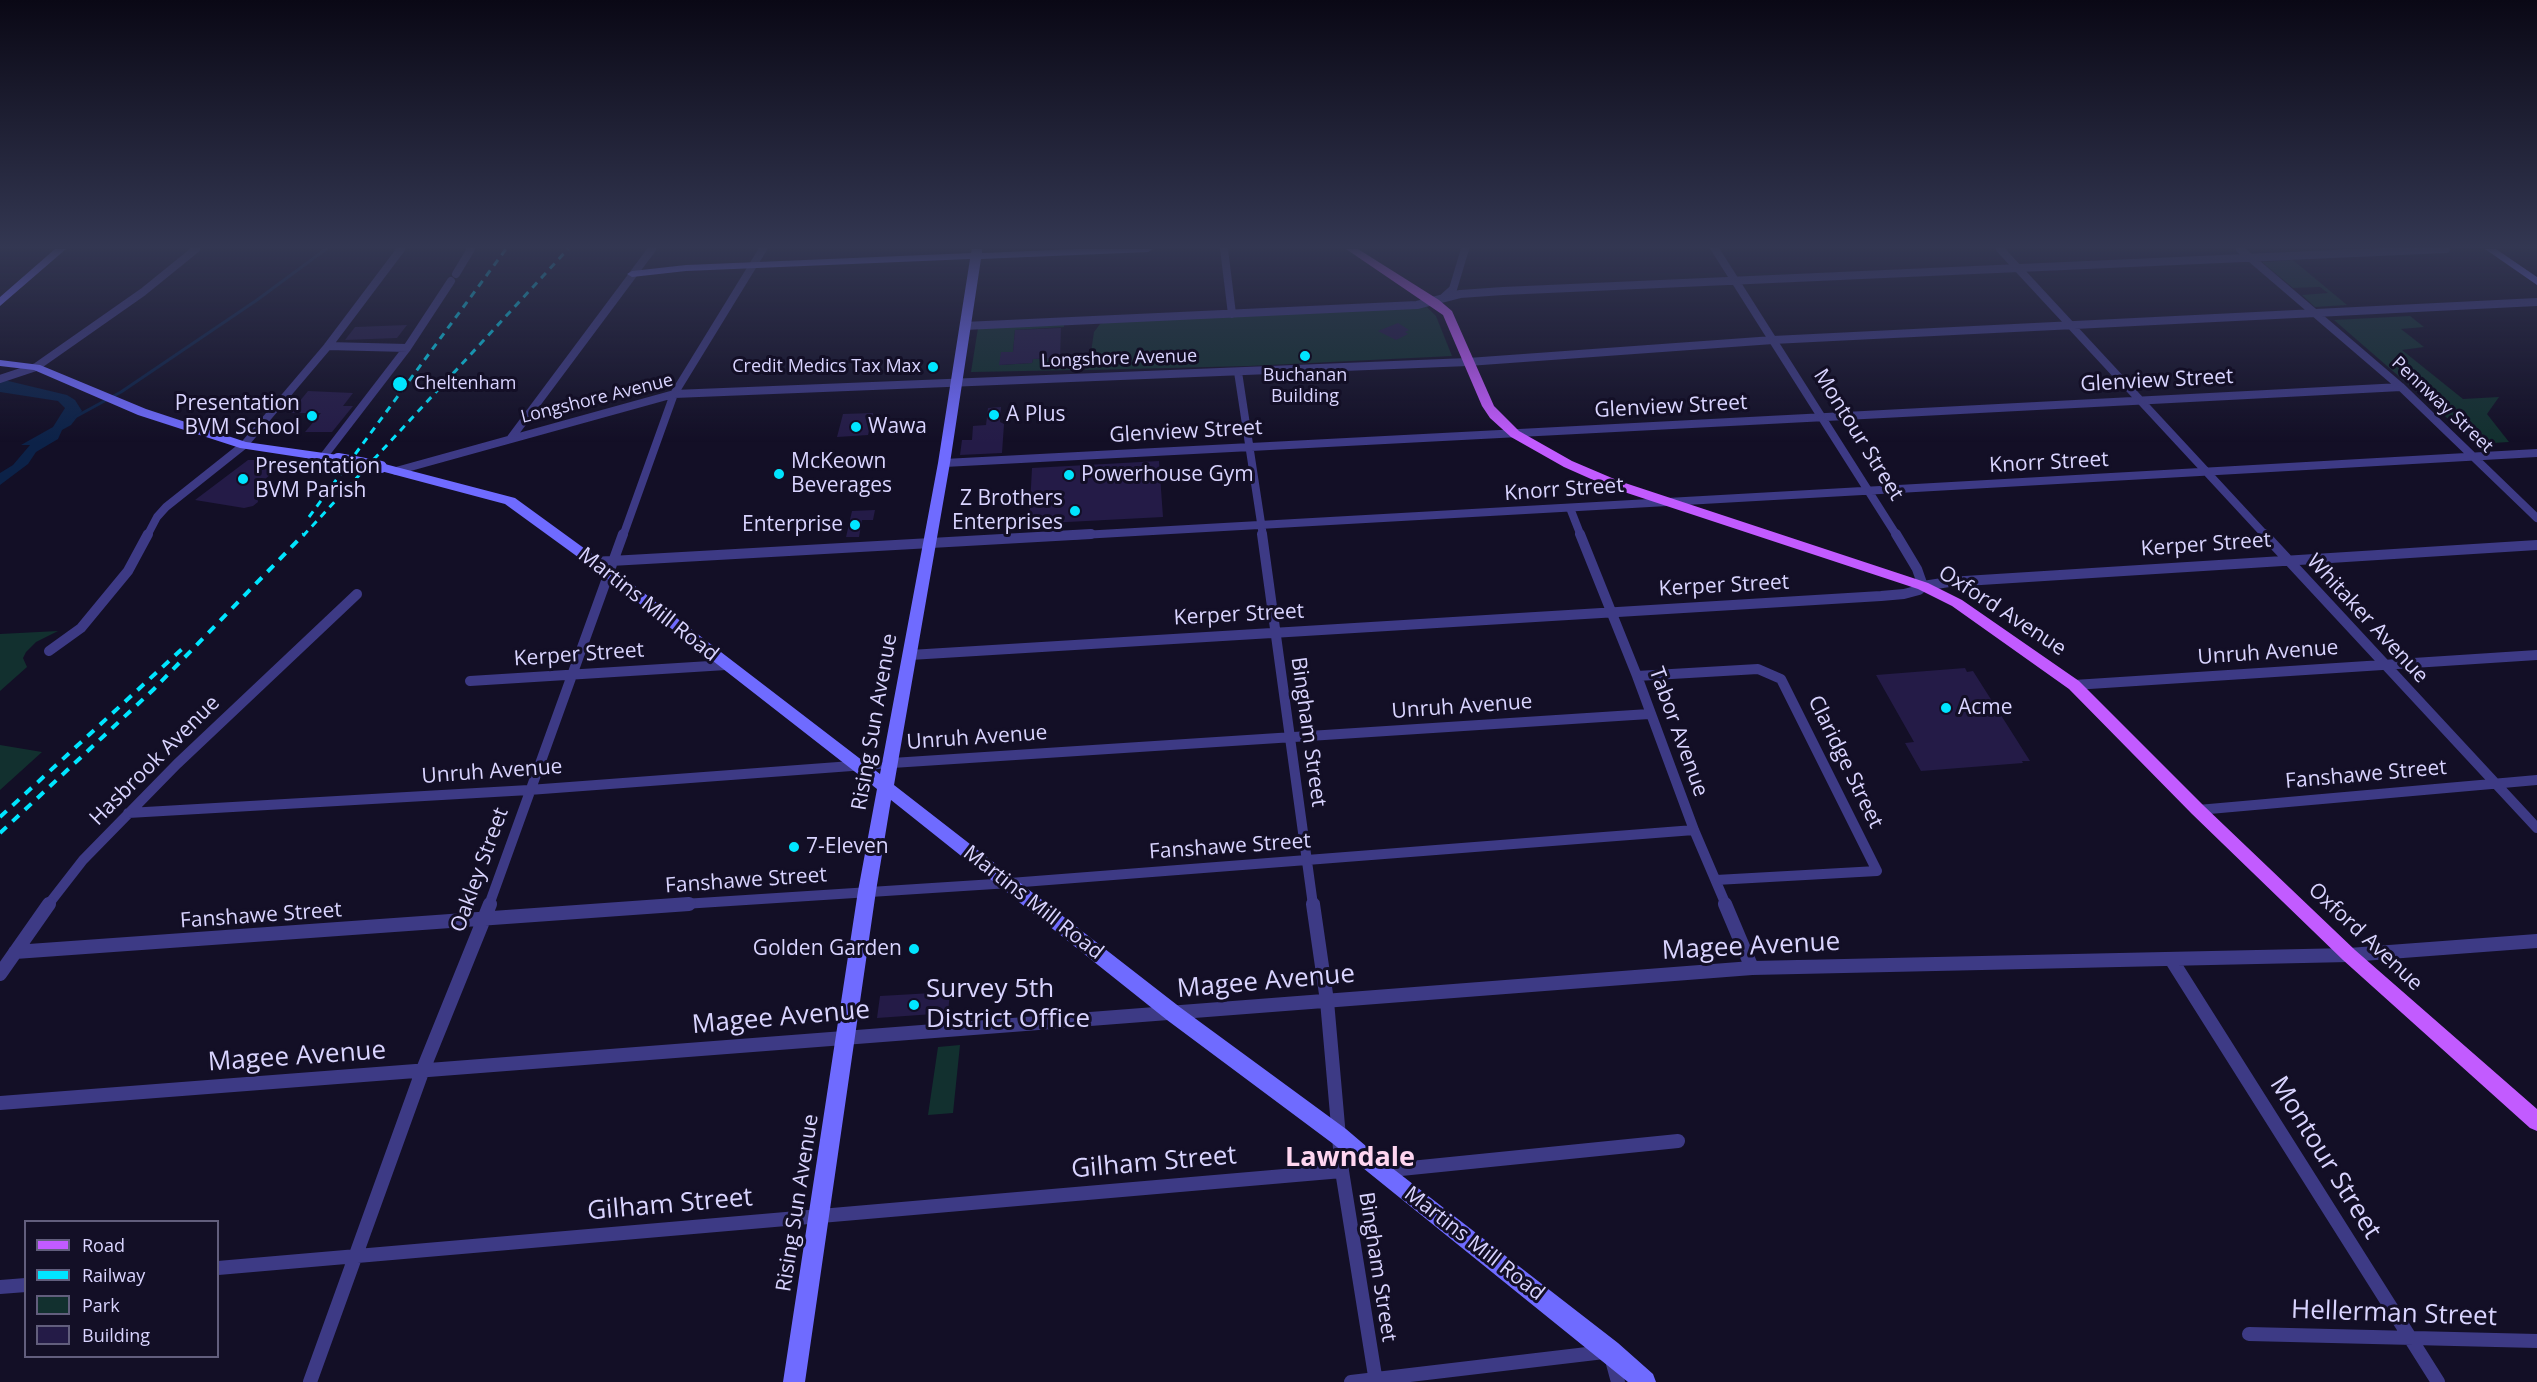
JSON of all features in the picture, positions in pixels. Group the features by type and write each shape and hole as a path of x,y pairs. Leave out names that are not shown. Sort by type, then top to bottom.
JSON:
{"main road":[{"name":"Oxford Avenue","path":"1448,313 1468,362 1494,415 1515,434 1590,475 1923,586 1957,603 2074,685 2198,810 2349,955 2537,1122"}],"street":[{"path":"0,379 36,367 112,313"},
{"path":"49,651 81,628 128,571 157,517 166,507 244,445 328,346 352,313"},
{"path":"324,456 407,348 430,313"},
{"path":"511,438 603,313"},
{"name":"Oakley Street","path":"310,1382 422,1072 484,920 529,790 573,676 674,394 724,313"},
{"name":"Rising Sun Avenue","path":"794,1382 867,891 892,763 928,543 944,463 966,313"},
{"path":"964,326 1243,313"},
{"name":"Montour Street","path":"1756,313 1917,569 1923,586"},
{"name":"Whitaker Avenue","path":"2060,313 2537,828"},
{"name":"Longshore Avenue","path":"396,471 674,394 1468,362 1773,340 2324,313"},
{"name":"Pennway Street","path":"2315,314 2401,387 2537,518"},
{"path":"328,346 407,348"},
{"name":"Martins Mill Road","path":"0,363 36,367 118,402 244,445 324,456 381,467 510,501 593,562 611,567 726,665 1010,883 1174,1014 1339,1136 1380,1171 1610,1351 1645,1382"},
{"name":"Bingham Street","path":"1238,372 1251,447 1274,633 1327,1000 1342,1171 1376,1381"},
{"name":"Glenview Street","path":"944,463 2401,387"},
{"name":"Knorr Street","path":"611,567 928,543 2537,453"},
{"name":"Tabor Avenue","path":"1570,508 1637,676 1649,714 1694,830 1752,968"},
{"name":"Kerper Street","path":"910,655 1881,596 1904,594 1919,590 1923,586 1948,582 2537,545"},
{"name":"Hasbrook Avenue","path":"0,974 66,881 128,813 357,594"},
{"name":"Unruh Avenue","path":"2074,685 2537,655"},
{"name":"Kerper Street","path":"470,681 726,665"},
{"name":"Claridge Street","path":"1637,676 1750,669 1774,674 1786,685 1877,871 1716,880"},
{"name":"Unruh Avenue","path":"128,813 529,790 892,763 1649,714"},
{"name":"Fanshawe Street","path":"2198,810 2537,780"},
{"name":"Fanshawe Street","path":"15,952 867,891 1010,883 1694,830"},
{"name":"Magee Avenue","path":"0,1103 1752,968 2349,955 2537,941"},
{"name":"Montour Street","path":"2171,959 2438,1382"},
{"path":"1380,1171 1678,1141"},
{"name":"Gilham Street","path":"219,1268 1342,1171"},
{"path":"0,1287 24,1285"},
{"name":"Hellerman Street","path":"2249,1334 2411,1340 2537,1341"},
{"path":"1351,1382 1376,1381 1610,1351 1618,1382"}],"green space":[{"path":"1288,313 1433,313 1452,356 1249,366 1085,370 1085,361 1090,359 1094,332 1100,324"},
{"path":"2410,316 2424,327 2401,329 2424,347 2402,350 2463,399 2499,397 2487,414 2509,442 2477,444 2334,320"},
{"path":"1064,324 1064,327 1015,330 1013,352 999,365 1032,363 1033,359 1063,358 1074,361 1076,370 971,372 978,328"},
{"path":"58,631 36,642 26,652 23,658 27,667 0,691 0,634"},
{"path":"0,745 42,752 0,790"},
{"path":"960,1045 953,1113 928,1115 938,1047"}],"water":[{"path":"0,379 67,395 75,400 82,411 71,425 62,430 58,439 36,452 28,464 0,485 0,473 13,465 30,445 21,445 53,427 65,408 58,401 0,392"}],"building":[{"path":"1398,323 1409,330 1405,332 1408,334 1396,340 1378,331"},
{"path":"407,325 397,338 345,340 355,327"},
{"path":"1061,328 1060,358 1033,359 1032,363 999,365 1001,352 1013,352 1015,330"},
{"name":"Presentation BVM School","path":"308,391 353,393 343,406 353,406 332,432 305,432 321,413 290,413"},
{"path":"1001,407 1000,422 1004,424 1002,453 960,455 962,440 972,440 973,426 986,425 988,408"},
{"name":"Wawa","path":"873,413 872,430 868,435 837,437 843,414"},
{"name":"Presentation BVM Parish","path":"248,460 267,460 280,467 255,487 258,502 253,506 244,508 195,500"},
{"path":"1159,461 1163,517 1029,524 1032,468"},
{"name":"Enterprise","path":"875,510 873,520 862,520 859,537 846,537 852,511"},
{"name":"Acme","path":"1965,668 1967,672 1973,671 2030,761 1921,771 1905,743 1914,742 1876,675"},
{"name":"Survey 5th District Office","path":"950,992 948,1013 877,1018 880,996"}],"waterway":[{"path":"75,417 121,392 237,313"}],"railway":[{"path":"309,517 459,313"},
{"path":"303,536 508,313"},
{"path":"0,833 154,689 304,534"},
{"path":"0,817 182,649"}],"place":[{"name":"Buchanan Building","path":"1305,356"},
{"name":"Credit Medics Tax Max","path":"933,367"},
{"name":"Cheltenham","path":"400,384"},
{"name":"A Plus","path":"994,415"},
{"name":"Presentation BVM School","path":"312,416"},
{"name":"Wawa","path":"856,427"},
{"name":"McKeown Beverages","path":"779,474"},
{"name":"Powerhouse Gym","path":"1069,475"},
{"name":"Presentation BVM Parish","path":"243,479"},
{"name":"Z Brothers Enterprises","path":"1075,511"},
{"name":"Enterprise","path":"855,525"},
{"name":"Acme","path":"1946,708"},
{"name":"7-Eleven","path":"794,847"},
{"name":"Golden Garden","path":"914,949"},
{"name":"Survey 5th District Office","path":"914,1005"}],"district":[{"name":"Lawndale","path":"1350,1158"}]}
